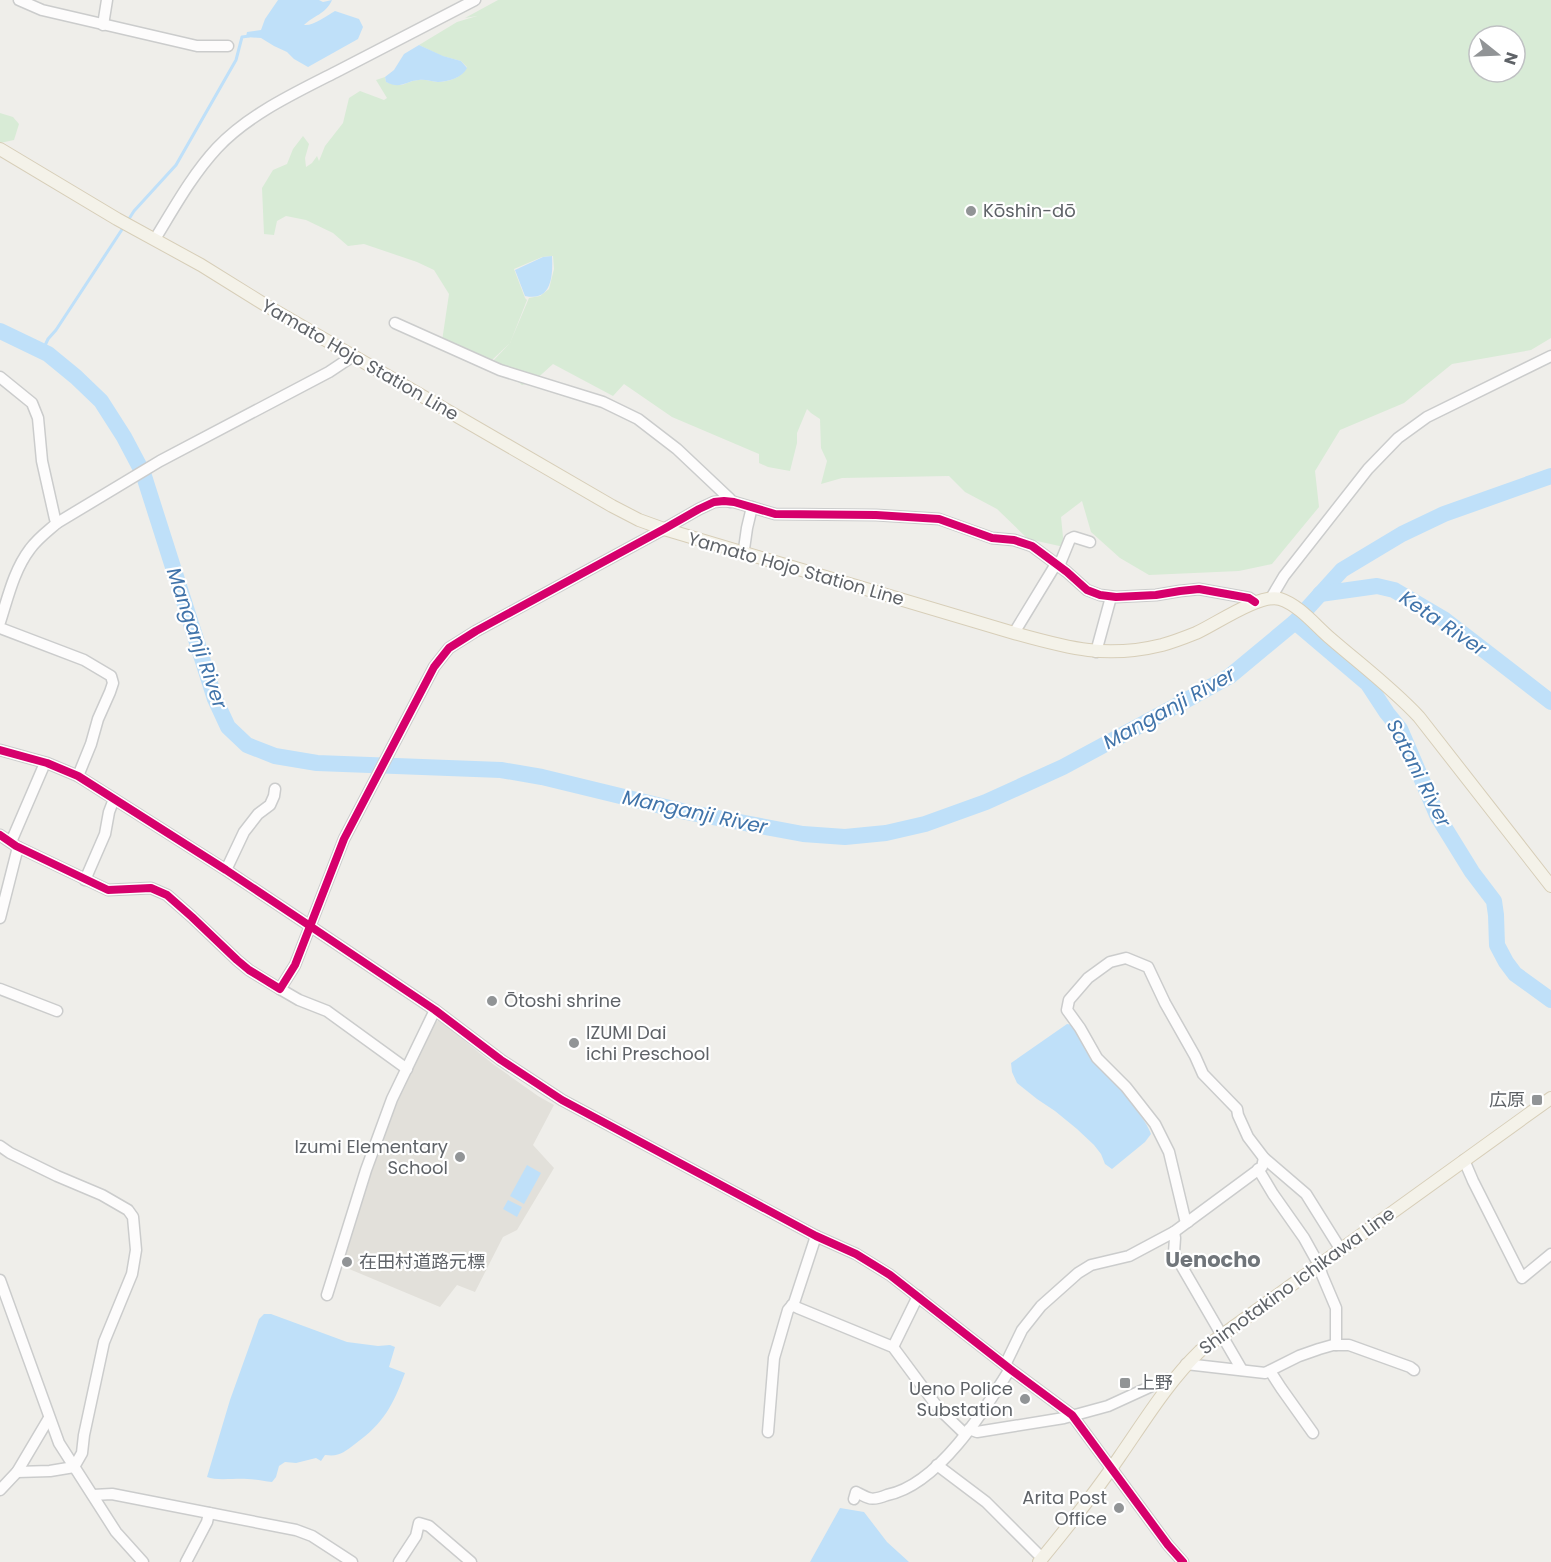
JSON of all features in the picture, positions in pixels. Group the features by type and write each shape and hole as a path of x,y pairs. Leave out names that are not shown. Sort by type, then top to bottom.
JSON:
{"main road":[{"name":"Yamato Hojo Station Line","path":"0,149 612,506 639,520 664,529 1014,633 1068,648 1096,652 1119,652 1162,645 1196,633 1255,602 1271,598"},
{"path":"1271,598 1280,599 1298,609 1400,696 1419,717 1551,886"},
{"name":"Shimotakino Ichikawa Line","path":"1041,1560 1112,1468 1171,1383 1200,1351 1551,1098"}],"street":[{"path":"19,0 103,24 197,46 228,46"},
{"path":"103,24 107,0"},
{"path":"155,239 187,187 217,148 243,125 312,84 475,0"},
{"path":"395,323 500,369 603,402 638,419 699,468 730,499 730,502"},
{"path":"0,622 4,594 19,567 31,547 57,523 160,461 329,372 353,356"},
{"path":"1271,598 1284,576 1368,469 1398,438 1427,417 1551,356"},
{"path":"0,377 32,403 38,418 42,461 57,523"},
{"path":"280,989 295,965 344,839 434,667 449,648 476,631 714,502 730,502 775,514 876,515 939,519 992,538 1014,540 1032,546 1087,590 1100,596 1156,595 1198,589 1249,598 1255,602"},
{"path":"742,553 752,507"},
{"path":"1014,633 1058,565 1070,539 1074,537 1090,542"},
{"path":"1096,652 1111,597"},
{"path":"0,628 84,660 111,676 113,683 98,719 92,744 78,776"},
{"path":"0,750 45,763 78,776 310,926 435,1010 501,1060 562,1100 816,1236 856,1254 890,1275 1072,1415 1183,1562"},
{"path":"0,918 15,845 45,763"},
{"path":"226,870 244,832 258,814 270,805 275,789"},
{"path":"86,880 105,834 114,799"},
{"path":"0,835 15,845 108,890 151,888 167,895 249,970 299,1000 327,1011 406,1069"},
{"path":"1188,1222 1185,1219 1168,1152 1155,1124 1126,1087 1097,1058 1067,1010 1069,1000 1088,978 1110,962 1126,958 1148,967 1203,1074 1237,1109 1248,1137 1264,1158 1306,1194 1341,1250"},
{"path":"0,989 57,1011"},
{"path":"327,1295 366,1170 392,1099 435,1010"},
{"path":"0,1146 57,1176 102,1194 128,1210 133,1217 136,1250 132,1274 104,1342 82,1453 74,1467"},
{"path":"854,1499 856,1492 870,1499 892,1494 911,1486 937,1466 979,1417 1007,1367 1023,1330 1041,1306 1078,1273 1091,1265 1129,1256 1174,1232 1262,1167 1264,1158"},
{"path":"1464,1160 1522,1278 1551,1254"},
{"path":"1258,1169 1304,1238 1319,1265 1336,1308 1336,1345"},
{"path":"1174,1232 1176,1238 1174,1253 1242,1370"},
{"path":"768,1432 774,1358 788,1310 794,1303 816,1236"},
{"path":"0,1280 59,1443 116,1532 143,1562"},
{"path":"893,1347 918,1296"},
{"path":"792,1305 893,1347 939,1409 967,1432 1064,1418 1108,1406 1167,1379 1171,1383"},
{"path":"1186,1364 1265,1373 1299,1356 1336,1345 1349,1345 1414,1370"},
{"path":"1270,1371 1313,1433"},
{"path":"0,1490 17,1472 50,1418"},
{"path":"937,1466 986,1502 1041,1560"},
{"path":"17,1472 50,1471 74,1467"},
{"path":"93,1496 112,1494 296,1530 312,1536 352,1562"},
{"path":"186,1562 207,1522 209,1513"},
{"path":"399,1562 416,1536 419,1523 429,1526 471,1562"}],"shaded area":[{"name":"Izumi Elementary School","path":"439,1020 493,1064 554,1105 533,1145 554,1168 517,1230 503,1237 475,1292 457,1285 440,1307 342,1266 359,1199 401,1093 435,1023"}],"green space":[{"path":"498,0 1551,0 1551,338 1531,350 1452,364 1404,403 1340,430 1315,471 1319,507 1272,564 1239,571 1149,575 1120,558 1091,532 1082,501 1061,517 1064,547 1028,539 997,509 965,492 949,476 842,478 821,484 827,461 821,448 820,419 807,409 797,433 797,443 790,471 768,467 759,463 759,454 672,417 624,384 613,396 553,364 533,382 522,385 493,361 510,343 492,360 442,341 449,294 434,270 417,262 364,244 348,246 333,233 306,220 286,216 277,221 274,235 264,234 262,188 273,170 287,164 293,149 303,136 309,144 305,158 306,167 317,156 319,161 325,146 343,123 349,98 360,91 384,100 387,98 376,80 385,77 386,82 401,85 421,80 442,82 459,76 467,67 461,61 442,56 419,45 457,22 477,16 465,18","holes":["553,256 554,269 549,289 540,296 529,298 510,343 527,300 514,269 542,257"]},
{"path":"0,113 13,117 19,124 14,140 0,143"}],"water":[{"path":"278,0 319,0 323,2 332,0 323,12 304,25 316,22 335,11 359,19 363,27 358,39 308,67 261,38 246,37 247,32 261,30 265,19"},
{"path":"419,45 461,61 467,68 459,76 446,81 421,80 399,85 386,82 385,77 394,70 404,54"},
{"path":"552,256 551,279 546,291 534,297 525,296 515,270 543,257"},
{"path":"1067,1024 1073,1025 1131,1102 1151,1134 1145,1142 1112,1169 1105,1164 1094,1145 1055,1111 1017,1083 1012,1072 1011,1063"},
{"path":"527,1165 541,1173 524,1204 510,1196"},
{"path":"508,1200 522,1207 517,1217 503,1209"},
{"path":"264,1314 271,1314 347,1342 395,1347 389,1367 405,1373 392,1404 380,1421 365,1436 342,1453 325,1455 321,1461 316,1458 296,1463 285,1462 279,1466 272,1482 207,1477 230,1400 259,1319"},
{"path":"840,1508 864,1512 887,1542 909,1562 810,1562"}],"waterway":[{"path":"127,222 134,211 176,165 236,60 242,37 249,36"},
{"path":"42,352 48,339 123,228"},
{"name":"Manganji River","path":"0,331 48,354 76,377 101,401 124,437 143,473 215,699 228,727 247,745 275,756 317,763 501,770 542,777 686,812 803,834 845,837 886,833 925,824 986,802 1063,767 1230,676 1295,622 1342,570 1402,534 1444,514 1551,476"},
{"name":"Keta River","path":"1320,594 1377,586 1394,590 1445,620 1551,702"},
{"name":"Satani River","path":"1295,622 1368,684 1400,729 1438,817 1472,872 1494,901 1497,945 1506,962 1515,974 1551,1000"}],"cycle path":[{"path":"0,835 16,846 108,890 151,888 167,895 249,970 280,989 295,965 344,839 434,667 449,648 476,631 714,502 734,502 775,514 876,515 939,519 992,538 1014,540 1032,546 1087,590 1100,595 1116,597 1156,595 1199,589 1249,598 1255,602"},
{"path":"0,750 47,763 78,776 310,926 435,1010 501,1060 562,1100 816,1236 856,1254 890,1275 1072,1415 1183,1562"}],"place":[{"name":"Kōshin-dō","path":"971,211"},
{"name":"Ōtoshi shrine","path":"492,1001"},
{"name":"IZUMI Dai ichi Preschool","path":"574,1043"},
{"name":"広原","path":"1537,1100"},
{"name":"Izumi Elementary School","path":"460,1157"},
{"name":"在田村道路元標","path":"347,1262"},
{"name":"上野","path":"1125,1383"},
{"name":"Ueno Police Substation","path":"1025,1399"},
{"name":"Arita Post Office","path":"1119,1508"}],"district":[{"name":"Uenocho","path":"1213,1260"}]}
